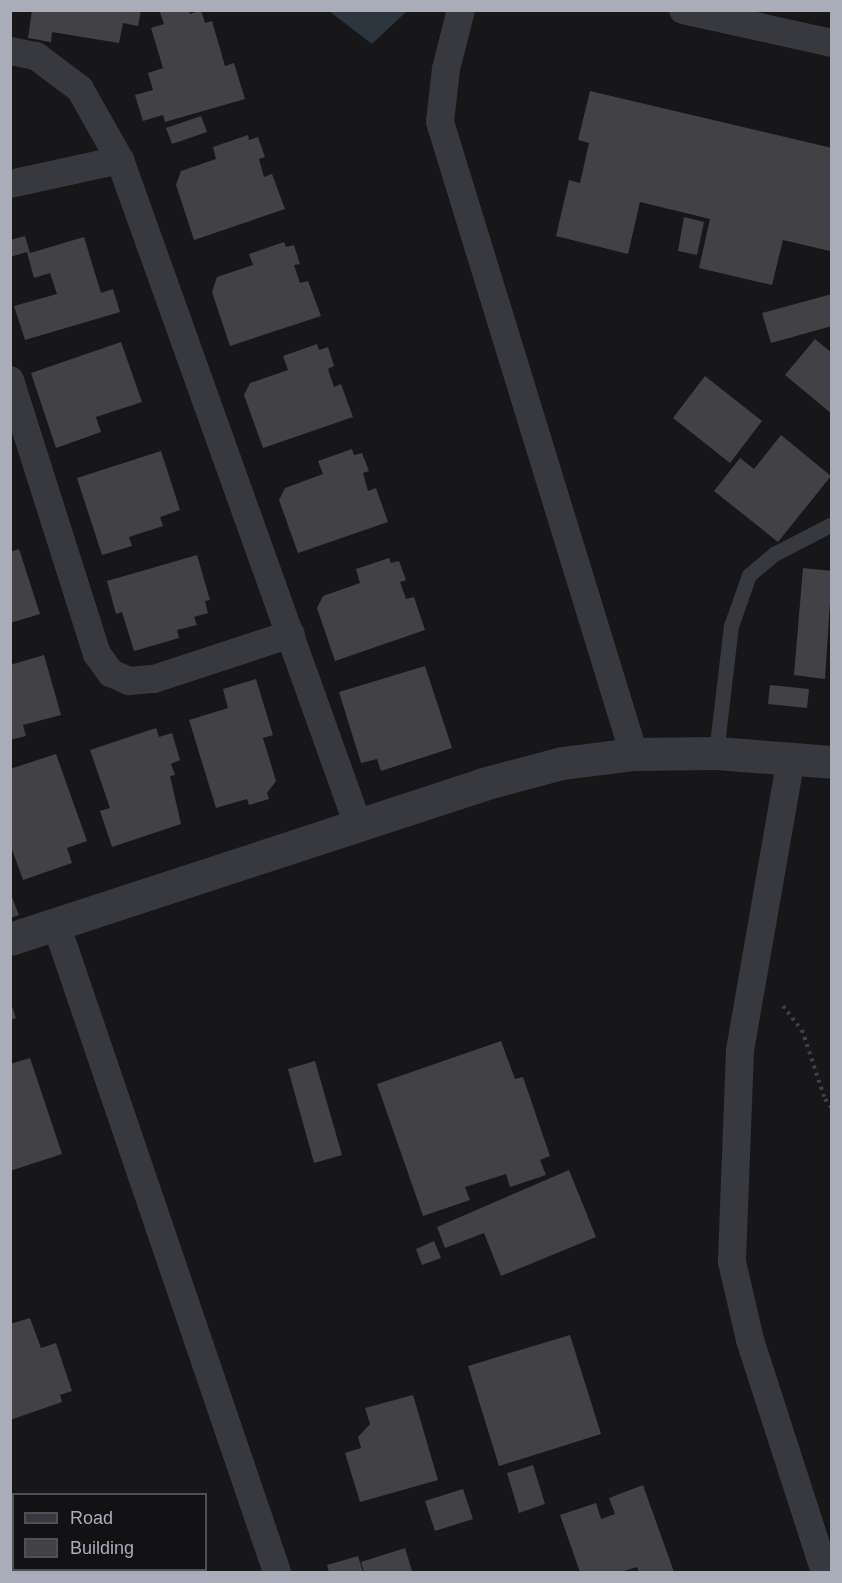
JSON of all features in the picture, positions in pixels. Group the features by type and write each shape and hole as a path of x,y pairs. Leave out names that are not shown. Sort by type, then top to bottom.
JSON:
{"street":[{"path":"461,10 446,69 440,122 620,755"},
{"path":"683,10 831,42"},
{"path":"10,51 36,56 80,89 120,160 359,828"},
{"path":"10,184 120,160"},
{"path":"10,380 97,654 111,674 129,681 154,679 291,634"},
{"path":"10,939 359,828 483,784 562,763 620,755 716,753 831,762"},
{"path":"791,758 740,1052 732,1262 750,1340 825,1572"},
{"path":"56,924 278,1572"}],"lane":[{"path":"716,753 731,626 749,575 774,554 831,524"}],"path":[{"path":"753,968 802,1030 825,1099 831,1108"}],"shaded area":[{"path":"329,11 407,11 372,44"}],"building":[{"path":"32,10 141,10 138,26 123,23 119,43 52,32 51,42 28,38"},
{"path":"159,10 189,10 190,14 201,10 205,23 212,21 225,66 234,63 245,99 165,122 163,115 143,121 135,95 153,90 148,73 163,68 151,28 164,24"},
{"path":"590,91 832,148 830,251 783,240 772,285 699,268 710,219 640,202 628,254 556,236 569,180 580,183 589,143 578,140"},
{"path":"201,116 207,132 172,144 166,128"},
{"path":"248,135 249,140 258,137 265,157 259,159 264,177 272,174 285,209 194,240 176,185 181,171 216,159 213,147"},
{"path":"684,217 704,222 697,255 678,251"},
{"path":"25,236 30,253 84,237 101,293 113,289 120,312 25,340 14,306 57,294 50,273 34,278 27,252 10,257 10,240"},
{"path":"284,242 286,247 294,245 300,264 294,265 300,283 308,281 321,316 230,346 212,292 217,277 253,265 249,254"},
{"path":"832,294 832,326 771,343 762,313"},
{"path":"815,339 832,353 832,414 785,375"},
{"path":"121,342 142,402 96,417 101,432 56,448 31,373"},
{"path":"317,344 319,350 328,347 334,366 328,369 334,387 341,384 353,417 263,448 244,395 250,383 288,370 283,356"},
{"path":"705,376 762,421 730,463 673,418"},
{"path":"781,435 831,476 778,542 714,491 740,458 754,469"},
{"path":"352,449 354,455 362,453 369,471 363,473 368,491 376,488 388,522 298,553 279,500 285,488 323,474 318,461"},
{"path":"161,451 180,510 160,517 163,526 129,537 132,546 102,555 77,478"},
{"path":"19,549 40,614 10,623 10,552"},
{"path":"197,555 210,600 205,601 208,613 194,617 197,625 177,630 179,638 134,651 122,612 116,614 107,581"},
{"path":"389,558 391,563 399,561 406,580 400,582 406,599 414,597 425,630 335,661 317,608 323,596 360,583 356,569"},
{"path":"803,568 832,571 825,679 794,675"},
{"path":"44,655 61,715 23,725 26,736 10,740 10,665"},
{"path":"425,666 452,748 381,771 377,759 361,763 339,692"},
{"path":"256,679 273,735 263,738 276,781 267,793 269,799 249,805 247,799 216,808 189,720 228,708 223,689"},
{"path":"770,685 809,689 807,708 768,704"},
{"path":"156,728 159,737 172,733 180,760 171,764 175,775 170,776 181,824 112,847 100,811 110,808 90,750"},
{"path":"56,754 87,841 67,848 72,863 23,880 10,844 10,769"},
{"path":"10,892 19,915 10,918"},
{"path":"10,1001 16,1018 10,1020"},
{"path":"501,1041 515,1079 523,1077 550,1156 540,1160 546,1175 510,1187 506,1174 465,1187 470,1200 423,1216 377,1084"},
{"path":"30,1058 62,1154 10,1171 10,1064"},
{"path":"315,1061 342,1155 314,1163 288,1069"},
{"path":"569,1170 596,1237 501,1276 484,1233 445,1248 437,1227"},
{"path":"434,1241 441,1258 422,1265 416,1249"},
{"path":"30,1318 41,1348 56,1343 72,1391 60,1395 62,1402 10,1420 10,1324"},
{"path":"570,1335 601,1434 499,1466 468,1366"},
{"path":"413,1395 438,1480 360,1502 345,1453 361,1448 358,1437 370,1424 365,1408"},
{"path":"533,1465 545,1504 519,1513 507,1473"},
{"path":"643,1485 674,1572 639,1572 637,1567 621,1572 580,1572 560,1515 596,1503 601,1519 615,1514 609,1498"},
{"path":"463,1489 473,1519 435,1531 425,1501"},
{"path":"10,1511 12,1550 10,1551"},
{"path":"405,1548 412,1571 364,1572 361,1562"},
{"path":"358,1556 363,1572 329,1572 327,1565"}]}
